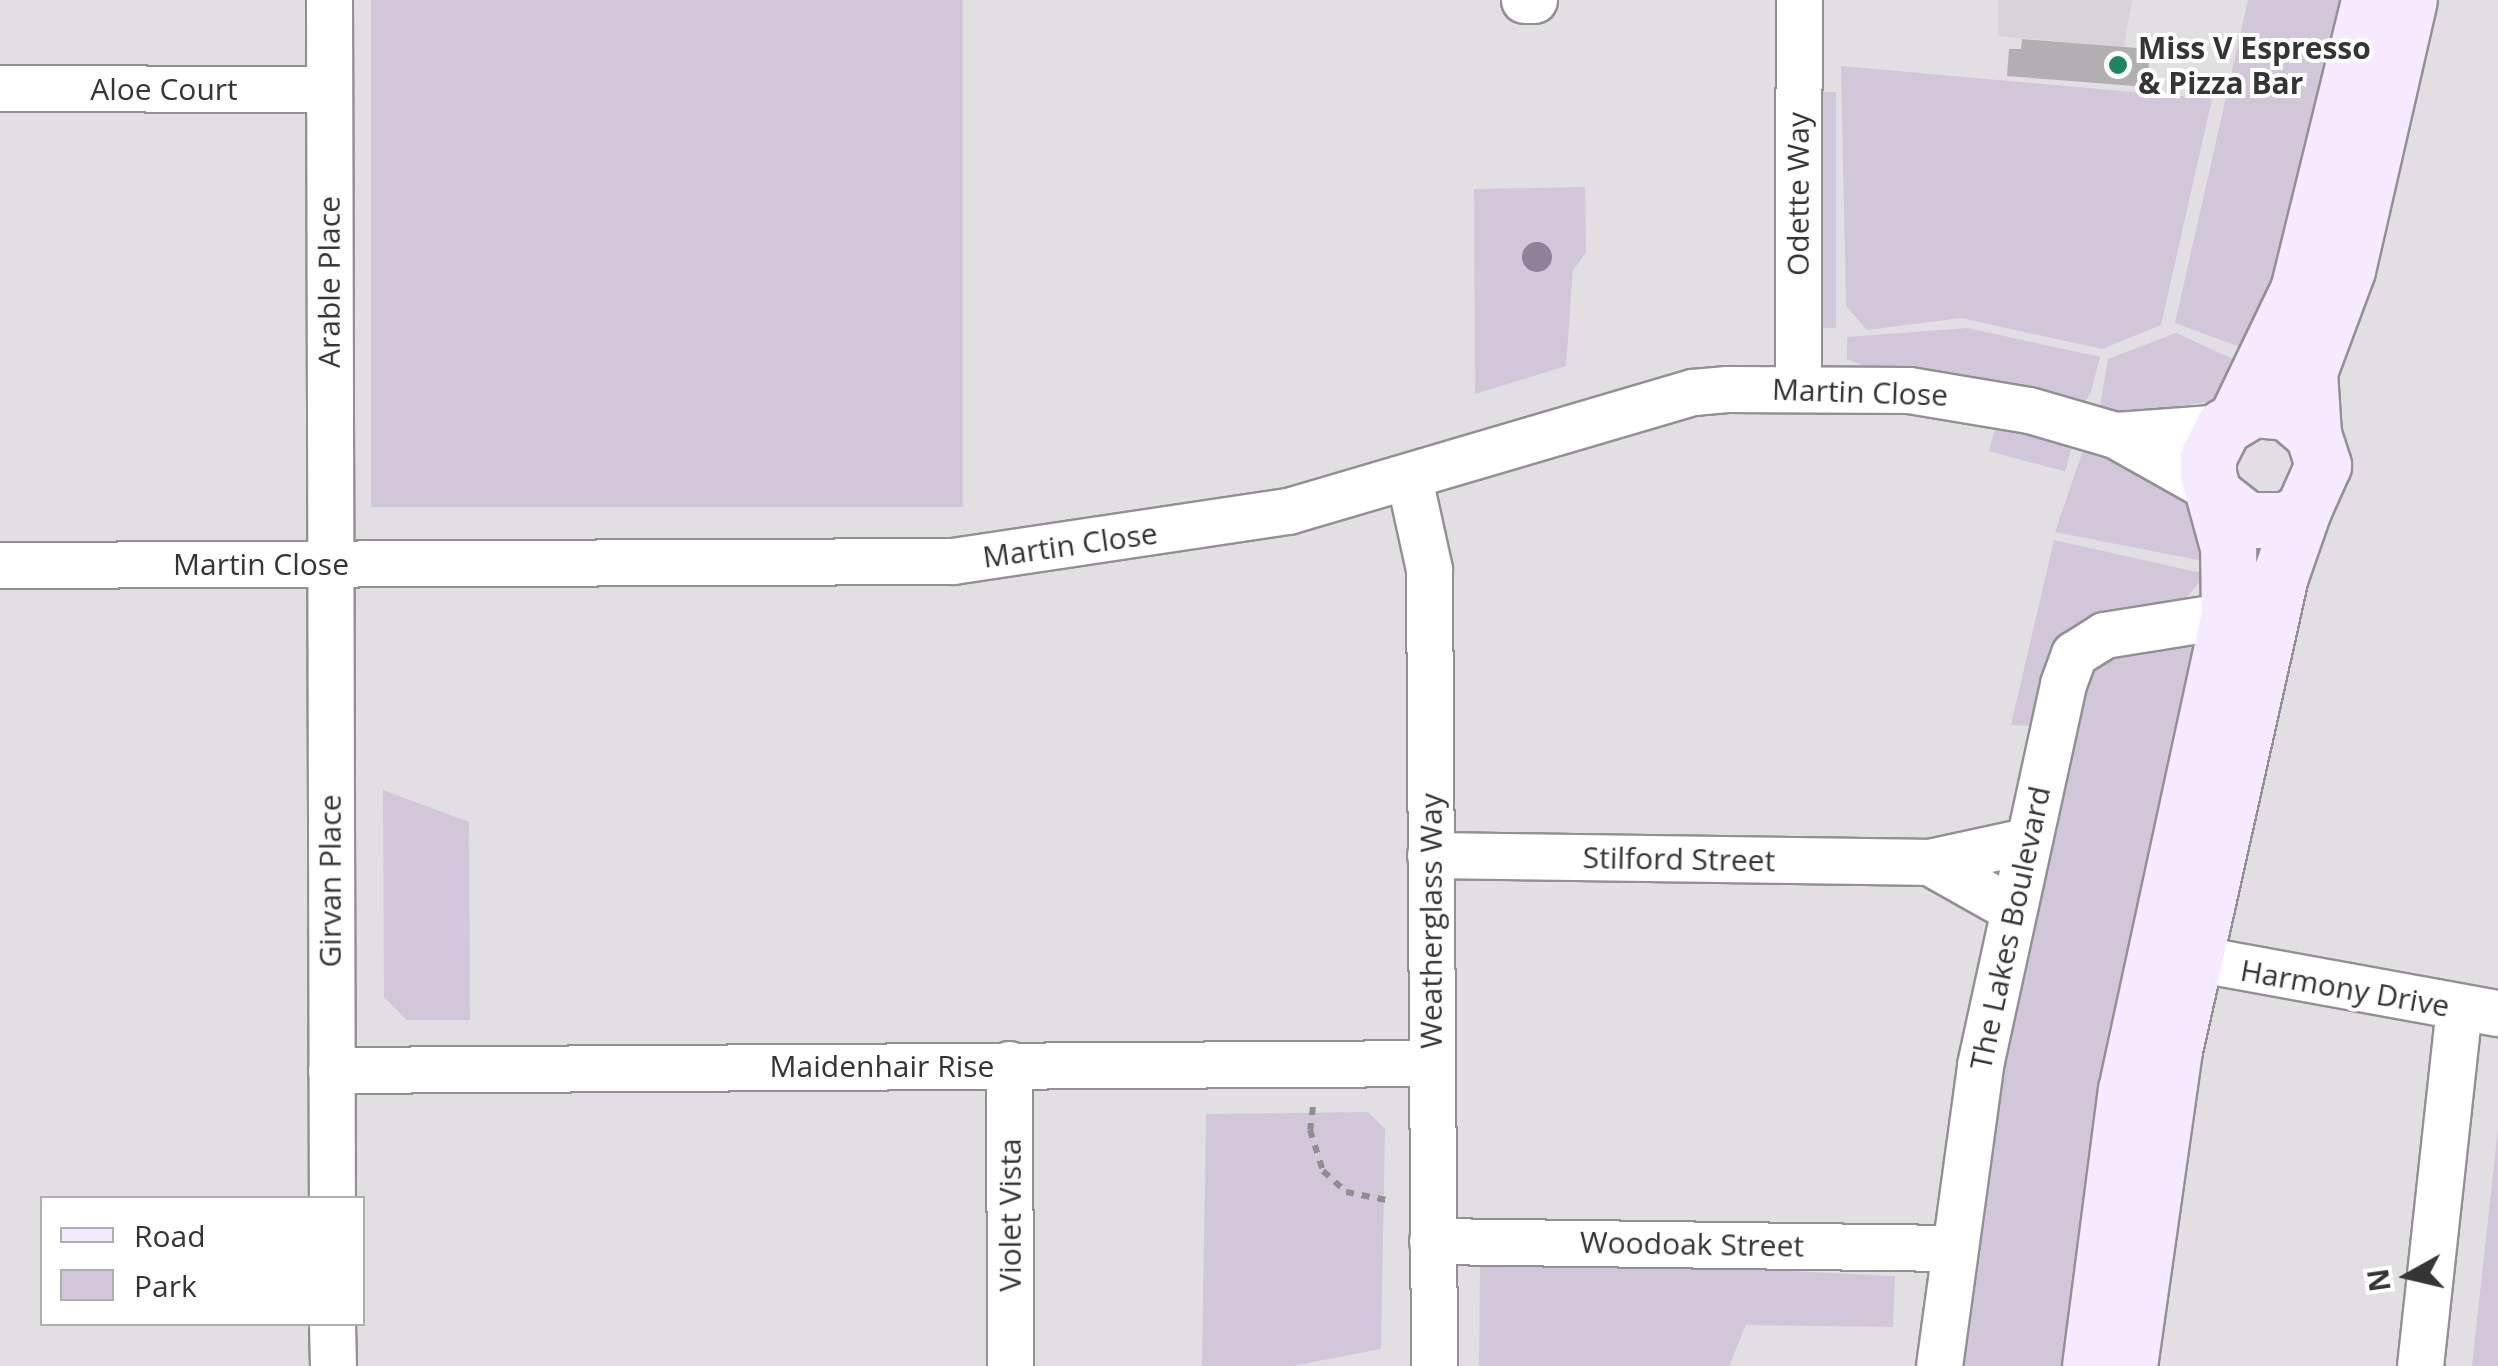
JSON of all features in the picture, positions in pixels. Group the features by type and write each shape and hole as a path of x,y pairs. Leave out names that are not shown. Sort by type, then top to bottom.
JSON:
{"street":[{"name":"Arable Place","path":"329,0 329,564"},
{"path":"1524,0 1534,0"},
{"name":"Odette Way","path":"1798,389 1799,0"},
{"path":"2129,1366 2156,1150 2174,955 2229,615 2228,547 2208,457 2298,290 2376,4"},
{"path":"2090,1366 2126,1090 2174,955 2280,576 2323,465 2312,434 2308,372 2347,270 2376,4"},
{"name":"Aloe Court","path":"0,88 329,89"},
{"name":"Martin Close","path":"0,565 953,562 1288,511 1694,392 1798,389 1961,396 2115,435 2214,493"},
{"path":"2230,421 2287,412 2312,434"},
{"name":"Martin Close","path":"2115,435 2230,421"},
{"name":"Weatherglass Way","path":"1408,478 1428,550 1434,1366"},
{"path":"2214,493 2246,520 2266,524 2303,510"},
{"name":"Girvan Place","path":"329,564 332,1196"},
{"name":"The Lakes Boulevard","path":"1939,1366 1952,1248 2011,908 2074,654 2104,635 2229,615"},
{"name":"Stilford Street","path":"1430,856 1928,862 2026,841"},
{"name":"Stilford Street","path":"1928,862 2011,908"},
{"name":"Harmony Drive","path":"2174,955 2478,1011"},
{"path":"2420,1366 2478,1011"},
{"name":"Violet Vista","path":"1009,1064 1010,1366"},
{"name":"Maidenhair Rise","path":"331,1070 1432,1064"},
{"name":"Woodoak Street","path":"1432,1241 1952,1248"},
{"path":"332,1326 333,1366"}],"shaded area":[{"path":"1998,0 2132,0 2124,47 1998,36"}],"green space":[{"path":"371,0 963,0 963,507 371,507"},
{"path":"2248,0 2339,0 2341,11 2294,238 2248,350 2175,323"},
{"path":"1841,66 2212,99 2161,325 2102,349 1961,318 1867,330 1846,306"},
{"path":"1821,92 1836,92 1836,328 1821,328"},
{"path":"1585,187 1586,253 1573,270 1566,366 1475,394 1474,189"},
{"path":"1967,328 2100,357 2091,392 2085,402 1986,379 1866,367 1847,359 1847,337"},
{"path":"2176,333 2242,363 2214,401 2129,413 2100,406 2108,359"},
{"path":"1996,425 2072,445 2065,472 1989,451"},
{"path":"2089,450 2174,488 2189,505 2208,562 2055,532 2082,453"},
{"path":"2054,540 2206,574 2181,604 2098,617 2064,634 2035,726 2011,725"},
{"path":"2189,646 2199,656 2085,1182 2065,1366 1957,1366 1981,1144 2079,680 2105,653"},
{"path":"383,790 469,822 470,1020 407,1020 384,997"},
{"path":"1368,1112 1385,1129 1381,1349 1292,1366 1202,1366 1206,1114"},
{"path":"2498,1129 2498,1366 2472,1366"},
{"path":"1517,1258 1895,1276 1893,1327 1746,1325 1729,1366 1479,1366 1480,1267 1483,1261"}],"building":[{"path":"2022,39 2150,49 2147,87 2007,76 2009,49 2021,49"}],"place":[{"name":"Miss V Espresso & Pizza Bar","path":"2118,65"}]}
